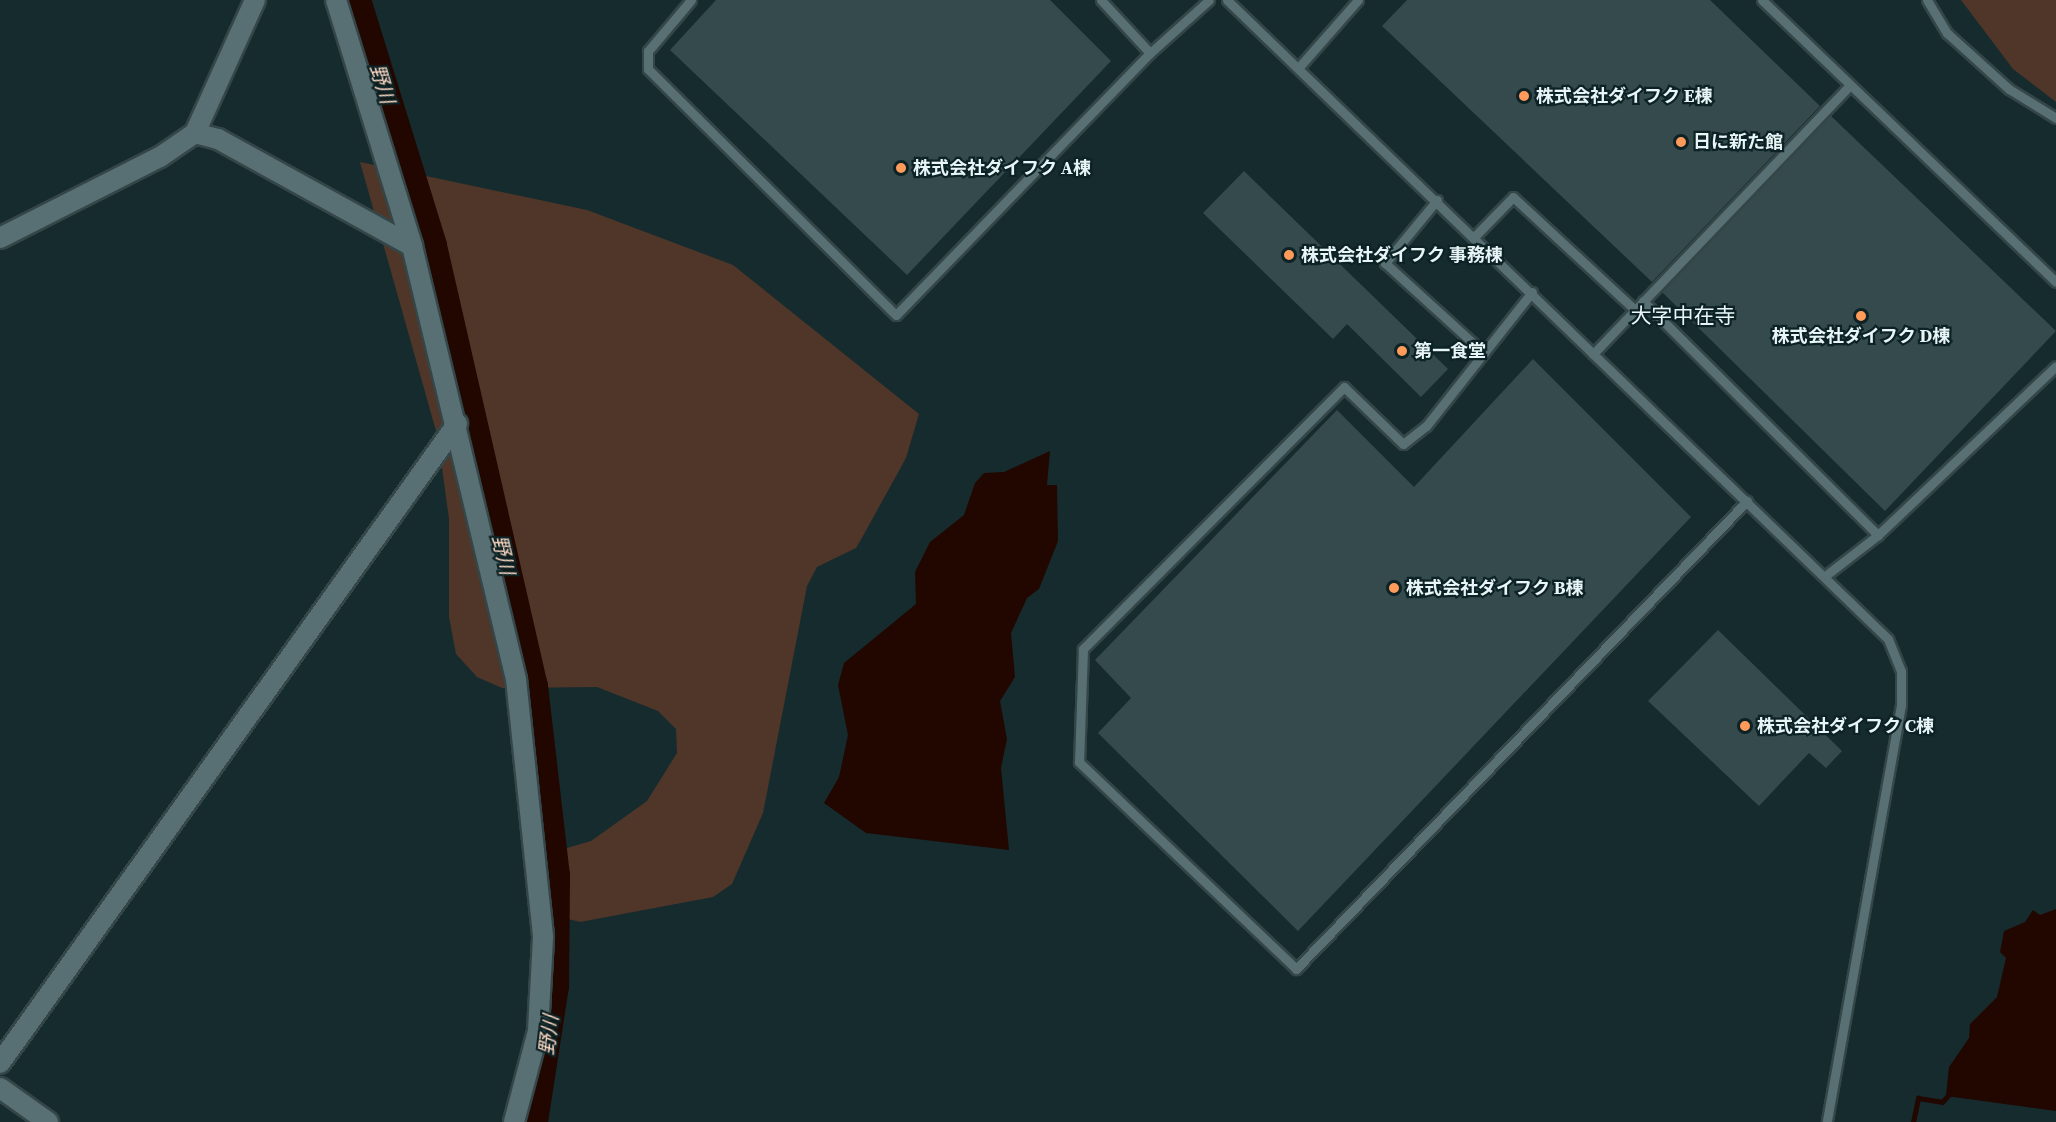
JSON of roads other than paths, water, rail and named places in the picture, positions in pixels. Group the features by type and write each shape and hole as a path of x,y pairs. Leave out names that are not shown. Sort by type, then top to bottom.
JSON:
{"street":[{"path":"0,238 160,157 195,133 255,0"},
{"path":"336,0 412,246 457,424 516,680 540,904 538,1031 514,1122"},
{"path":"195,133 218,139 412,246"},
{"path":"0,1063 457,424"},
{"path":"0,1088 48,1122"}],"lane":[{"path":"691,0 648,51 648,69 896,315 1150,53 1209,0"},
{"path":"1101,0 1150,53"},
{"path":"1227,0 1300,66 1888,639 1901,671 1901,705 1827,1122"},
{"path":"1300,66 1358,0"},
{"path":"1762,0 1849,86 2056,282"},
{"path":"1927,0 1947,33 2009,89 2056,118"},
{"path":"1593,354 1849,86"},
{"path":"1474,236 1513,197 1635,310"},
{"path":"1437,200 1385,263 1484,353"},
{"path":"1532,292 1426,426 1403,444 1344,387 1083,649 1079,762 1296,969 1747,501"},
{"path":"1643,302 1878,535"},
{"path":"1825,576 1878,535 2056,366"}],"waterway":[{"name":"野川","path":"356,0 432,246 533,686 555,875 554,986 533,1122"},
{"path":"1913,1122 1918,1098 1942,1102 1951,1092"}],"place":[{"name":"株式会社ダイフク E棟","path":"1524,96"},
{"name":"日に新た館","path":"1681,142"},
{"name":"株式会社ダイフク A棟","path":"901,168"},
{"name":"株式会社ダイフク 事務棟","path":"1289,255"},
{"name":"株式会社ダイフク D棟","path":"1861,316"},
{"name":"第一食堂","path":"1402,351"},
{"name":"株式会社ダイフク B棟","path":"1394,588"},
{"name":"株式会社ダイフク C棟","path":"1745,726"}],"district":[{"name":"大字中在寺","path":"1683,316"}]}
